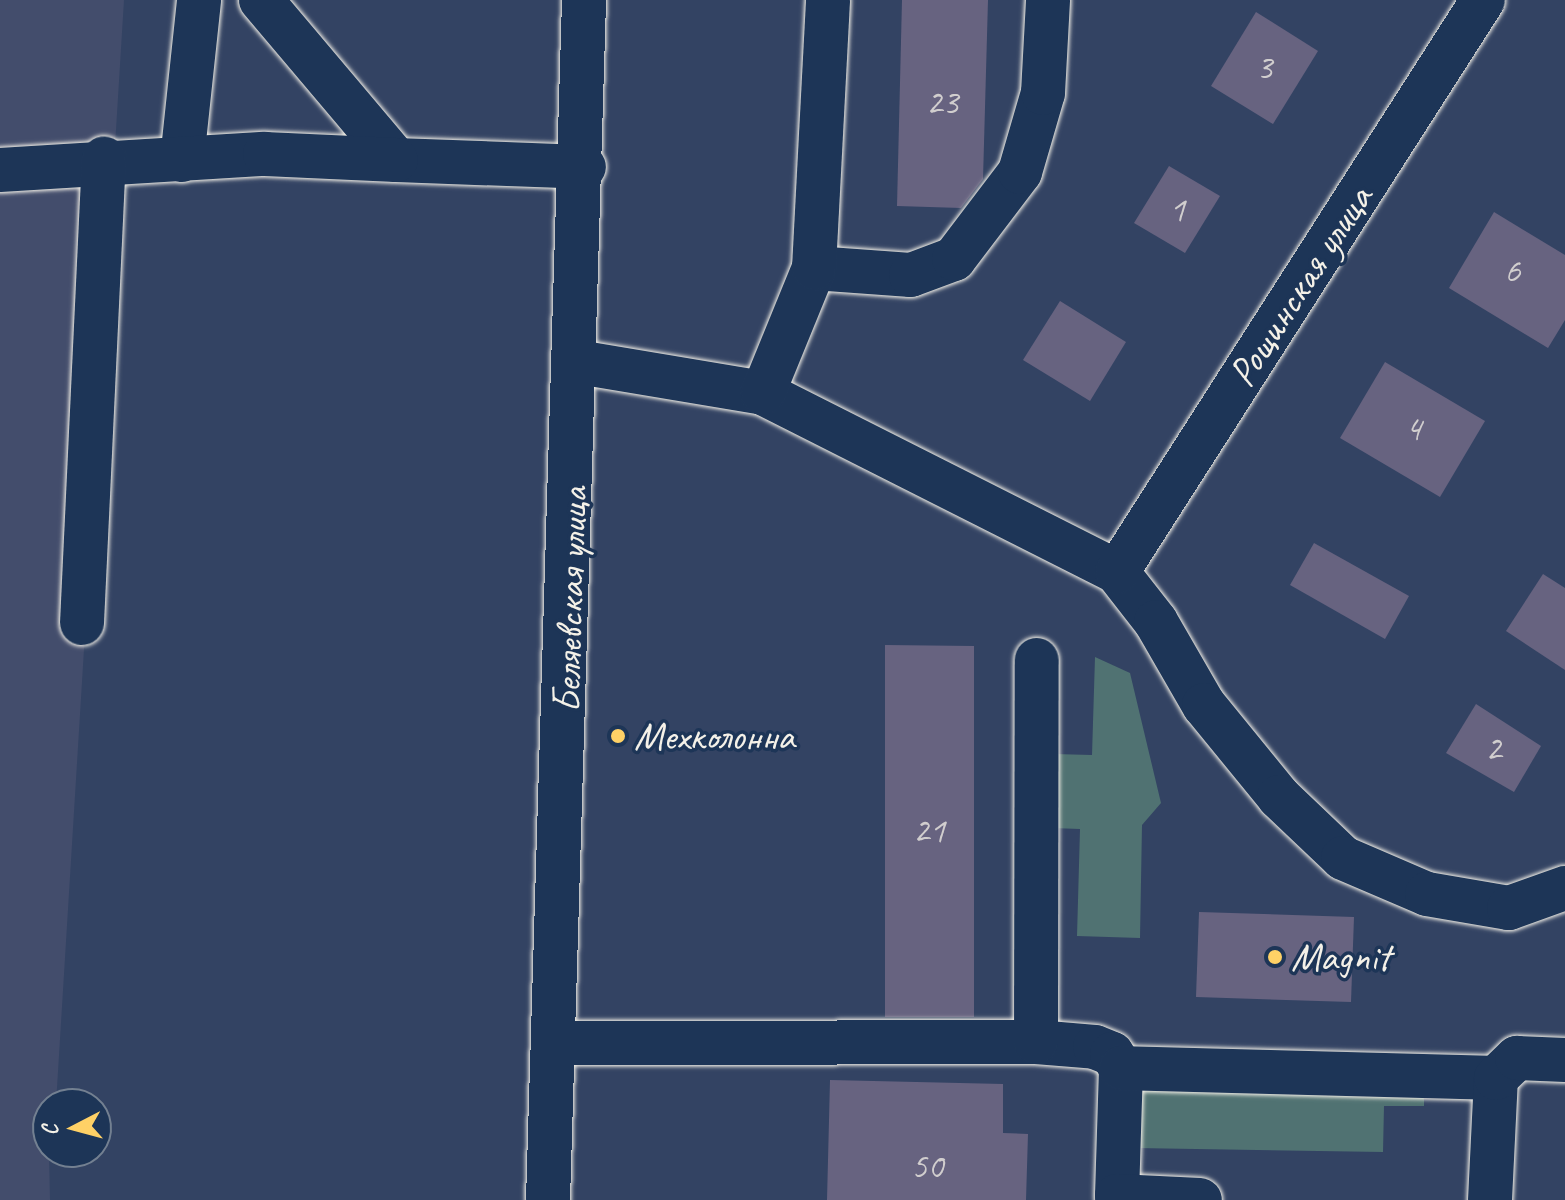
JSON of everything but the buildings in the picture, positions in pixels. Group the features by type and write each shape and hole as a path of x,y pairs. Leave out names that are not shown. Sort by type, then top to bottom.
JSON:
{"street":[{"path":"182,160 199,0"},
{"path":"261,0 396,160"},
{"name":"Беляевская улица","path":"548,1200 584,167 584,0"},
{"path":"763,393 814,268 828,0"},
{"path":"814,268 911,275 954,259 1020,172 1043,93 1048,0"},
{"name":"Рощинская улица","path":"1117,572 1483,0"},
{"path":"82,623 104,159"},
{"path":"0,170 104,159 396,160 584,167"},
{"path":"578,362 763,393 1117,572 1156,622 1204,705 1279,797 1343,858 1427,894 1509,908 1565,888"},
{"path":"1036,1042 1037,660"},
{"path":"554,1043 1036,1042 1095,1047 1112,1054 1121,1068 1117,1196 1200,1200"},
{"path":"1490,1200 1496,1078 1517,1058 1565,1060"},
{"path":"1121,1068 1496,1078"}],"shaded area":[{"path":"0,0 124,0 57,1088 32,1088 32,1168 49,1168 50,1200 0,1200"}],"green space":[{"path":"1095,657 1130,673 1161,803 1142,825 1140,938 1077,936 1080,829 1052,828 1054,754 1092,755"},
{"path":"1136,1083 1424,1088 1424,1106 1384,1106 1383,1152 1135,1148"}],"place":[{"name":"Мехколонна","path":"618,736"},
{"name":"Magnit","path":"1275,957"}]}
